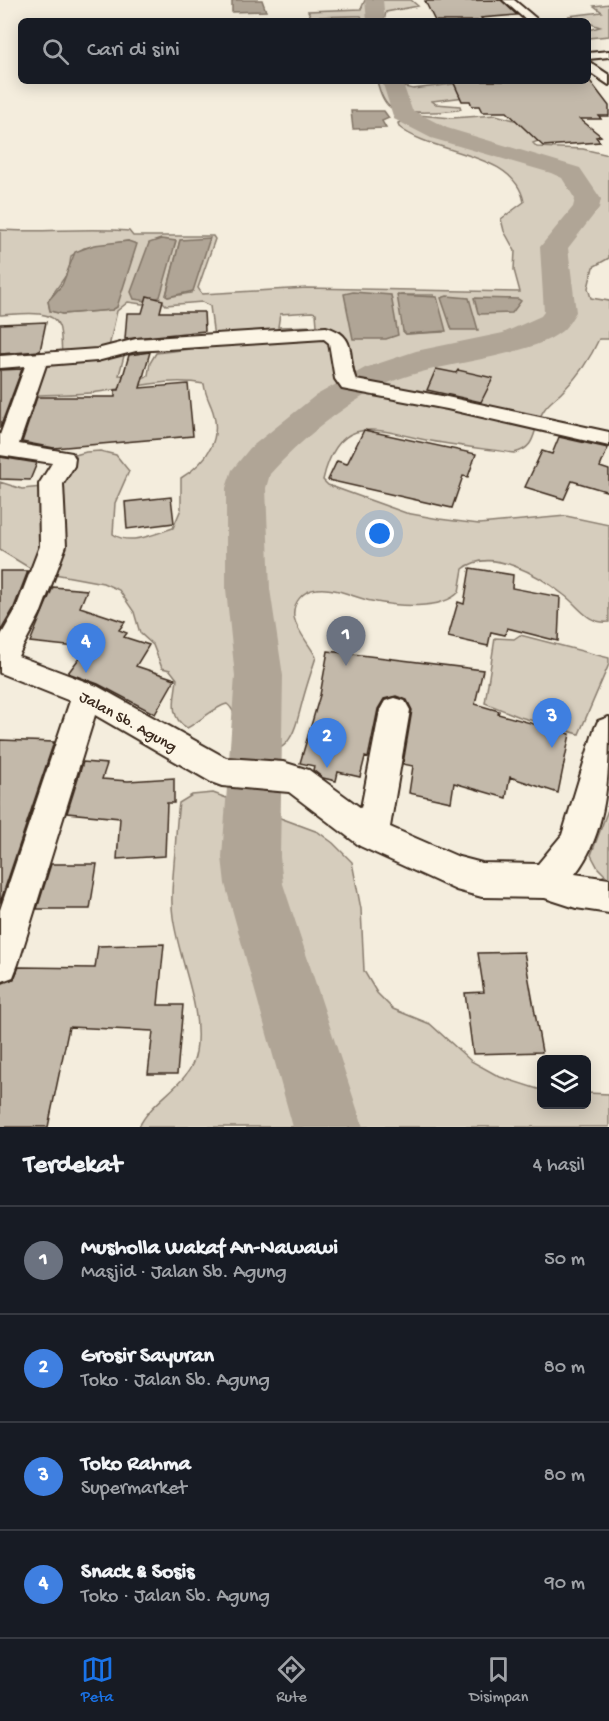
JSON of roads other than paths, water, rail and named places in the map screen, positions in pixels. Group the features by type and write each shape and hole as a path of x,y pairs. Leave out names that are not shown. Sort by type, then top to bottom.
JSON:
{"street":[{"path":"507,0 530,18"},
{"path":"591,56 609,54"},
{"path":"591,67 609,81"},
{"path":"0,362 37,361 102,354 136,345 334,334 339,340 343,378 349,385 447,403 609,439"},
{"path":"0,661 28,612 53,546 51,484 63,466 64,458 6,449 37,361"},
{"name":"Jalan Sb. Agung","path":"0,661 87,695 222,772 283,776 298,780 372,835"},
{"path":"0,964 87,695"},
{"path":"394,710 372,835 465,875 482,880 545,881 576,891 609,896"},
{"path":"545,881 567,861 578,840 609,730"}],"waterway":[{"path":"374,0 376,18"},
{"path":"328,1127 254,884 251,857 259,676 248,589 246,488 252,470 264,457 328,404 377,375 428,358 511,341 552,323 560,312 554,247 586,208 588,199 571,173 439,133 402,114 393,84"}],"place":[{"name":"Musholla Wakaf An-Nawawi","path":"346,666"},
{"name":"Snack & Sosis","path":"86,673"},
{"name":"Toko Rahma","path":"552,748"},
{"name":"Grosir Sayuran","path":"327,768"}]}
